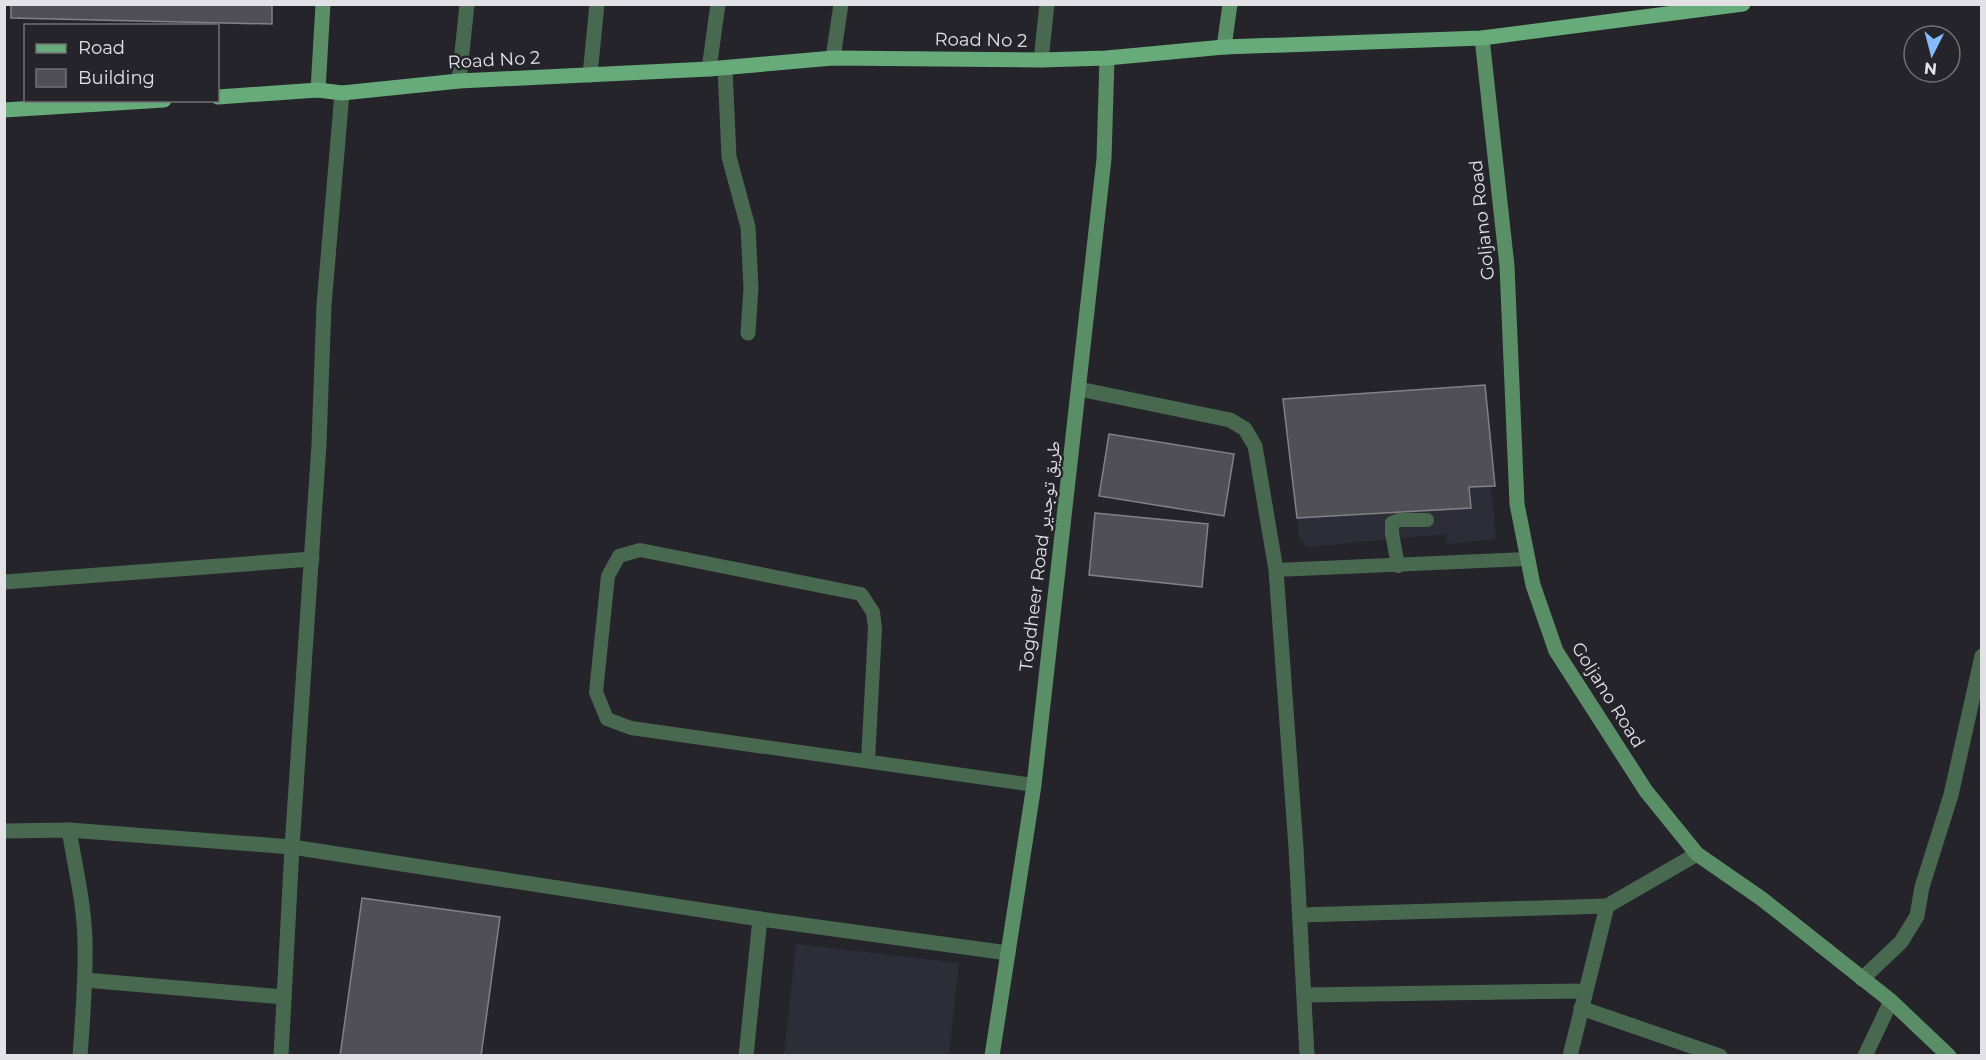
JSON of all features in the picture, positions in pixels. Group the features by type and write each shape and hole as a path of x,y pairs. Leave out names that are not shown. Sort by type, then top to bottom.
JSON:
{"main road":[{"name":"Road No 2","path":"219,97 318,90 342,93 459,81 709,69 833,58 1041,60 1107,58 1224,47 1482,38 1743,4"},
{"path":"4,110 132,102"}],"street":[{"path":"318,90 323,4"},
{"path":"459,81 467,4"},
{"path":"590,75 597,4"},
{"path":"709,69 718,4"},
{"path":"833,58 841,4"},
{"path":"1041,60 1047,4"},
{"path":"1224,47 1230,4"},
{"name":"Goljano Road","path":"1482,38 1507,266 1517,504 1533,585 1556,651 1646,791 1696,854 1762,899 1891,1001 1949,1056"},
{"name":"Togdheer Road طريق توجدير","path":"992,1056 1034,784 1104,159 1107,58"},
{"path":"725,68 729,157 748,227 751,288 748,333"},
{"path":"281,1056 292,847 312,559 324,305 342,93"},
{"path":"1079,389 1230,420 1245,429 1255,446 1276,570 1300,915 1307,1056"},
{"path":"4,582 312,559"},
{"path":"1862,979 1901,942 1917,916 1922,887 1951,795 1982,656"},
{"path":"69,830 82,903 85,938 80,1056"},
{"path":"4,831 69,830 292,847 760,919 1008,953"},
{"path":"1300,915 1607,906 1696,854"},
{"path":"1570,1056 1607,906"},
{"path":"746,1056 760,919"},
{"path":"85,980 284,997"},
{"path":"1304,995 1585,991"},
{"path":"1865,1056 1891,1001"},
{"path":"1581,1008 1720,1056"}],"lane":[{"path":"1398,566 1392,523 1399,520 1427,520"},
{"path":"868,761 875,628 873,612 861,594 640,550 619,556 608,576 596,692 607,719 631,728 868,761 1034,784"},
{"path":"1276,570 1528,559"}],"shaded area":[{"path":"1485,385 1495,486 1491,487 1496,539 1447,544 1446,534 1307,547 1299,537 1283,399"},
{"path":"796,944 959,963 949,1055 784,1055"}],"building":[{"path":"11,4 272,4 272,24 11,18"},
{"path":"1485,385 1495,486 1469,487 1471,508 1297,518 1283,399"},
{"path":"1109,434 1234,454 1224,516 1099,496"},
{"path":"1095,513 1208,524 1202,587 1089,575"},
{"path":"362,898 500,917 481,1056 340,1056"}]}
